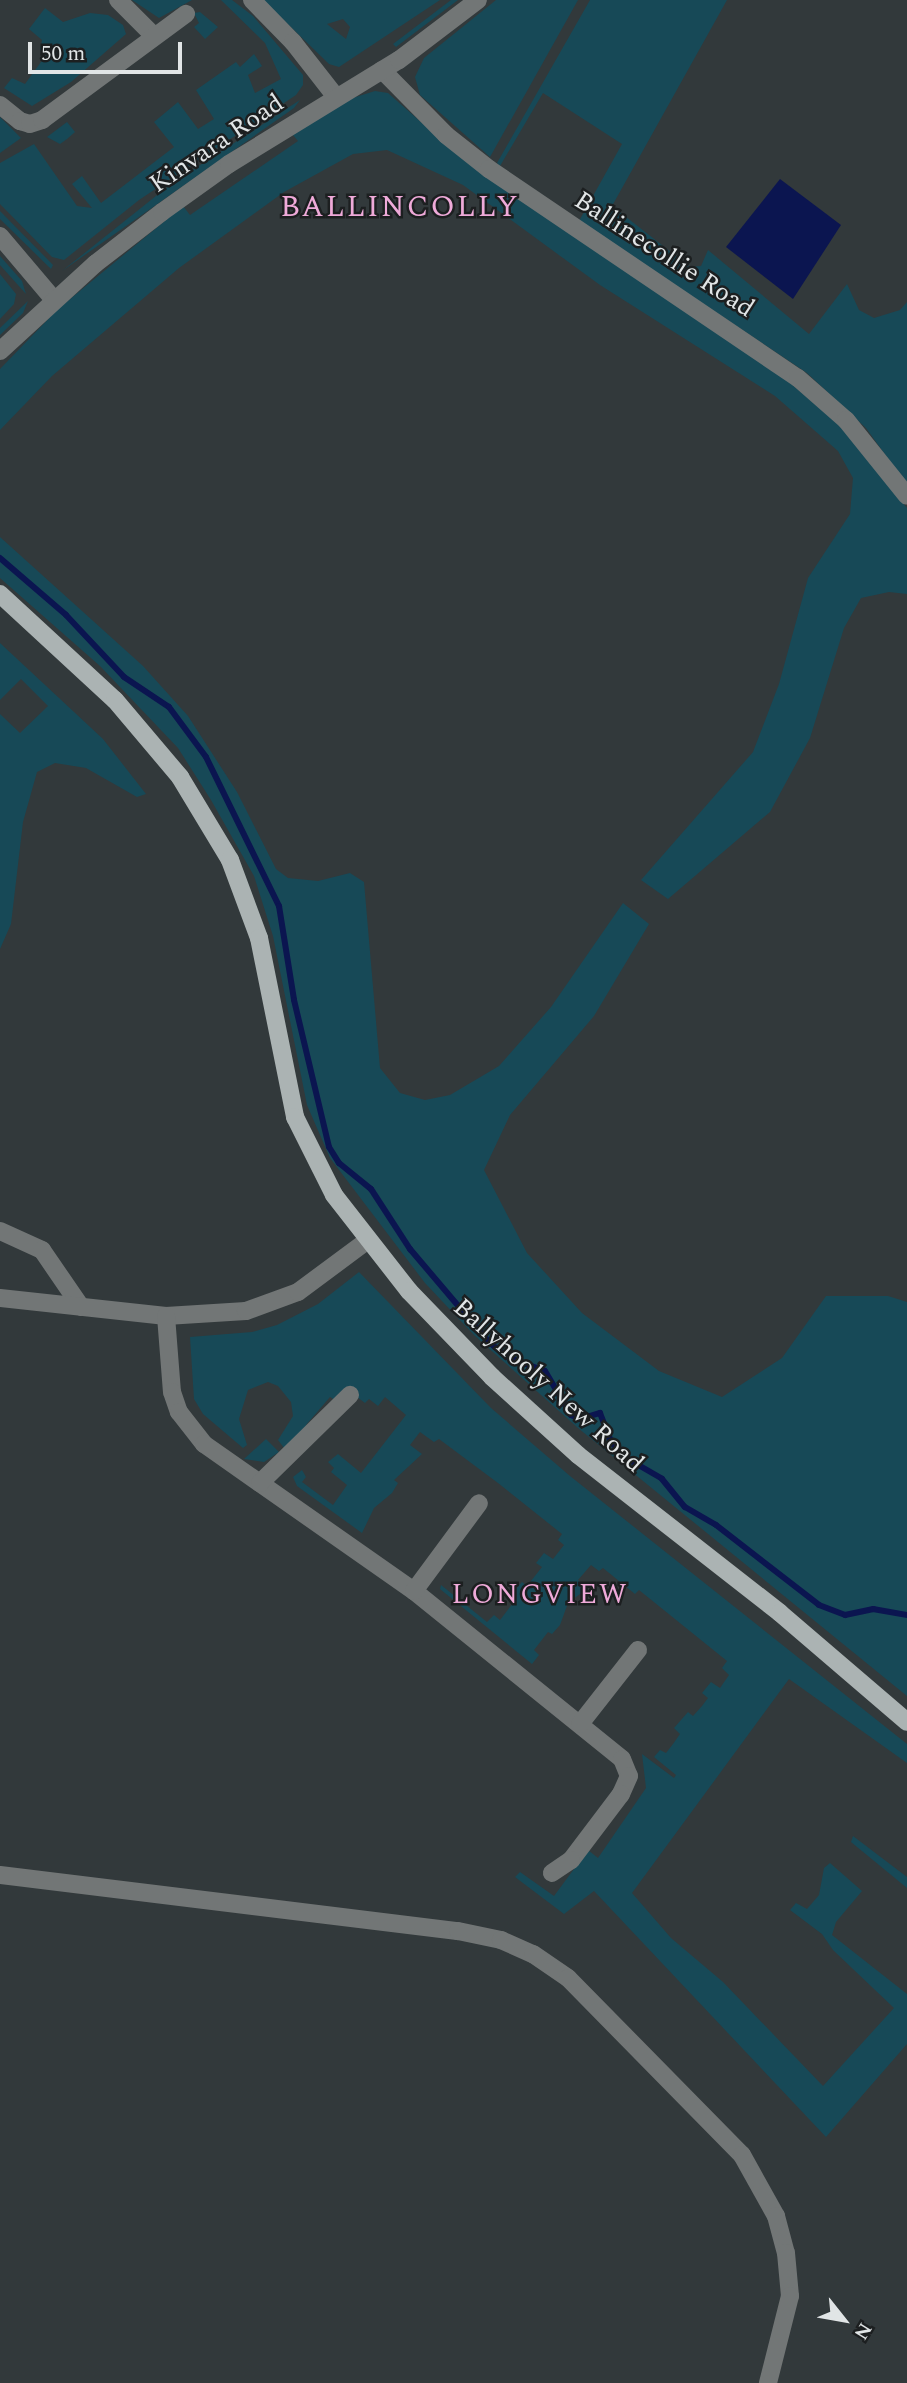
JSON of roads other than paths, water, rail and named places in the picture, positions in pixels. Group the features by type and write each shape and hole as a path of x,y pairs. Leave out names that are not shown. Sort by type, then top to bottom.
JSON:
{"main road":[{"name":"Ballyhooly New Road","path":"0,594 115,700 180,777 230,860 259,938 295,1117 334,1195 368,1240 450,1337 540,1420 780,1614 907,1722"}],"street":[{"path":"117,0 153,35"},
{"path":"252,0 293,42 336,97"},
{"name":"Kinvara Road","path":"0,351 54,300 162,212 382,69 478,0"},
{"path":"0,105 20,121 30,124 42,120 153,35 186,14"},
{"name":"Ballinecollie Road","path":"382,69 446,135 489,169 798,378 846,420 907,496"},
{"path":"0,236 54,300"},
{"path":"0,1231 42,1250 81,1307"},
{"path":"0,1298 166,1316 222,1315 272,1303 298,1292 368,1240"},
{"path":"166,1316 169,1370 179,1412 204,1444 414,1591 622,1759 629,1776 621,1794 571,1860 551,1873"},
{"path":"260,1483 350,1395"},
{"path":"414,1591 479,1503"},
{"path":"580,1724 638,1650"},
{"path":"0,1874 458,1931 501,1940 533,1954 568,1978 742,2155 776,2216 786,2253 790,2296 768,2383"}],"waterway":[{"path":"0,558 66,615 124,677 169,707 206,757 279,906 294,1000 329,1147 339,1163 371,1189 410,1249 489,1342 507,1357 545,1371 571,1415 580,1419 600,1413 611,1442 628,1459 662,1479 685,1507 716,1525 819,1605 845,1615 873,1609 907,1615"}],"district":[{"name":"BALLINCOLLY","path":"400,207"},
{"name":"LONGVIEW","path":"540,1595"}]}
